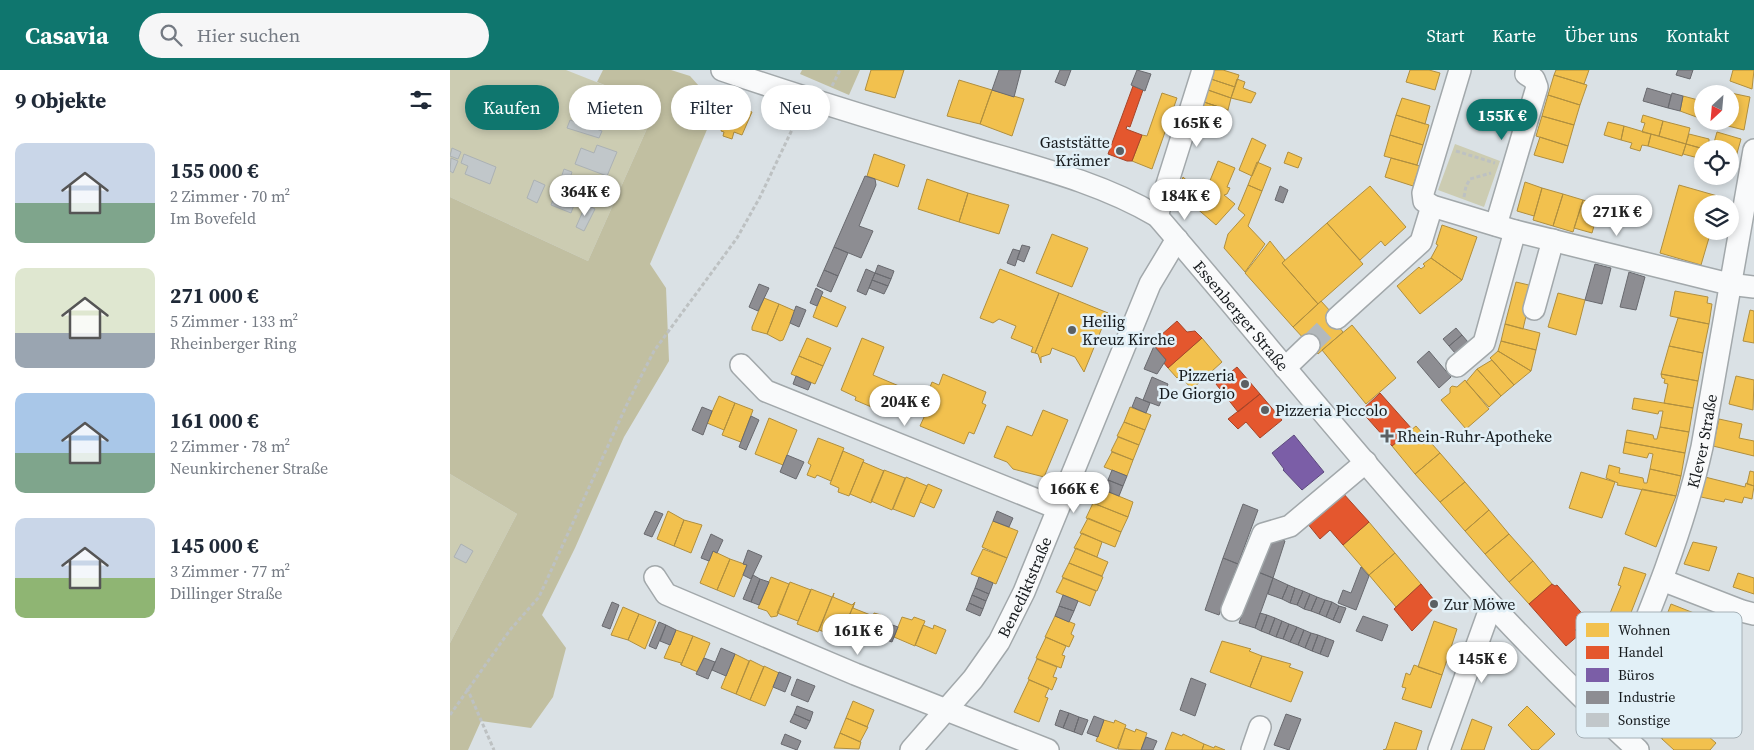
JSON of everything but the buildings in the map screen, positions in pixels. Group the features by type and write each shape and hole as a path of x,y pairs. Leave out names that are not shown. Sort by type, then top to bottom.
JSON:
{"street":[{"name":"Essenberger Straße","path":"722,70 766,85"},
{"path":"1157,216 1203,70"},
{"path":"1460,70 1422,193 1424,201 1432,206 1505,228 1729,284 1754,287"},
{"path":"1457,366 1484,343 1505,228 1504,166 1537,87 1534,79 1522,71"},
{"name":"Essenberger Straße","path":"830,106 1048,171 1130,200 1157,216 1285,368 1491,606 1576,691"},
{"name":"Klever Straße","path":"1649,612 1692,496 1754,150"},
{"path":"1337,318 1420,242 1432,206"},
{"name":"Benediktstraße","path":"911,750 973,679 999,642 1024,592 1150,284 1177,239"},
{"path":"1534,309 1554,240"},
{"path":"1285,368 1309,345"},
{"path":"740,365 766,391 1057,508"},
{"path":"1232,610 1263,534 1290,526 1366,462"},
{"path":"655,576 666,594 944,710 1048,750"},
{"path":"1662,580 1754,614"},
{"path":"1439,750 1491,606"},
{"path":"1252,750 1260,727"},
{"name":"Essenberger Straße","path":"1625,738 1638,750"}],"path":[{"path":"450,714 467,687 510,630 539,597 628,402 654,351 737,238 760,197 792,130"},
{"path":"1437,145 1504,166"},
{"path":"1462,215 1467,201 1463,194 1470,179 1490,173 1504,166"},
{"path":"467,687 494,750"}],"green space":[{"path":"450,70 566,70 604,85 569,85 569,130 646,130 588,261 450,197"},
{"path":"1455,144 1500,161 1484,207 1438,190"},
{"path":"450,474 517,514 450,643"}],"shaded area":[{"path":"603,70 671,70 690,76 698,85 671,85 671,130 707,130 650,264 666,288 669,361 624,437 575,548 542,615 566,648 553,697 531,728 481,721 468,750 450,750 450,643 517,514 450,474 450,197 588,261 646,130 661,130 661,85 604,85 597,82"},
{"path":"802,70 860,70 849,95 830,87 830,85 800,74"}],"tunnel":[{"path":"1309,345 1337,318"}],"place":[{"name":"Gaststätte Krämer","path":"1120,151"},
{"name":"Heilig Kreuz Kirche","path":"1072,330"},
{"name":"Pizzeria De Giorgio","path":"1245,384"},
{"name":"Pizzeria Piccolo","path":"1265,410"},
{"name":"Rhein-Ruhr-Apotheke","path":"1387,436"},
{"name":"Zur Möwe","path":"1434,604"}]}
